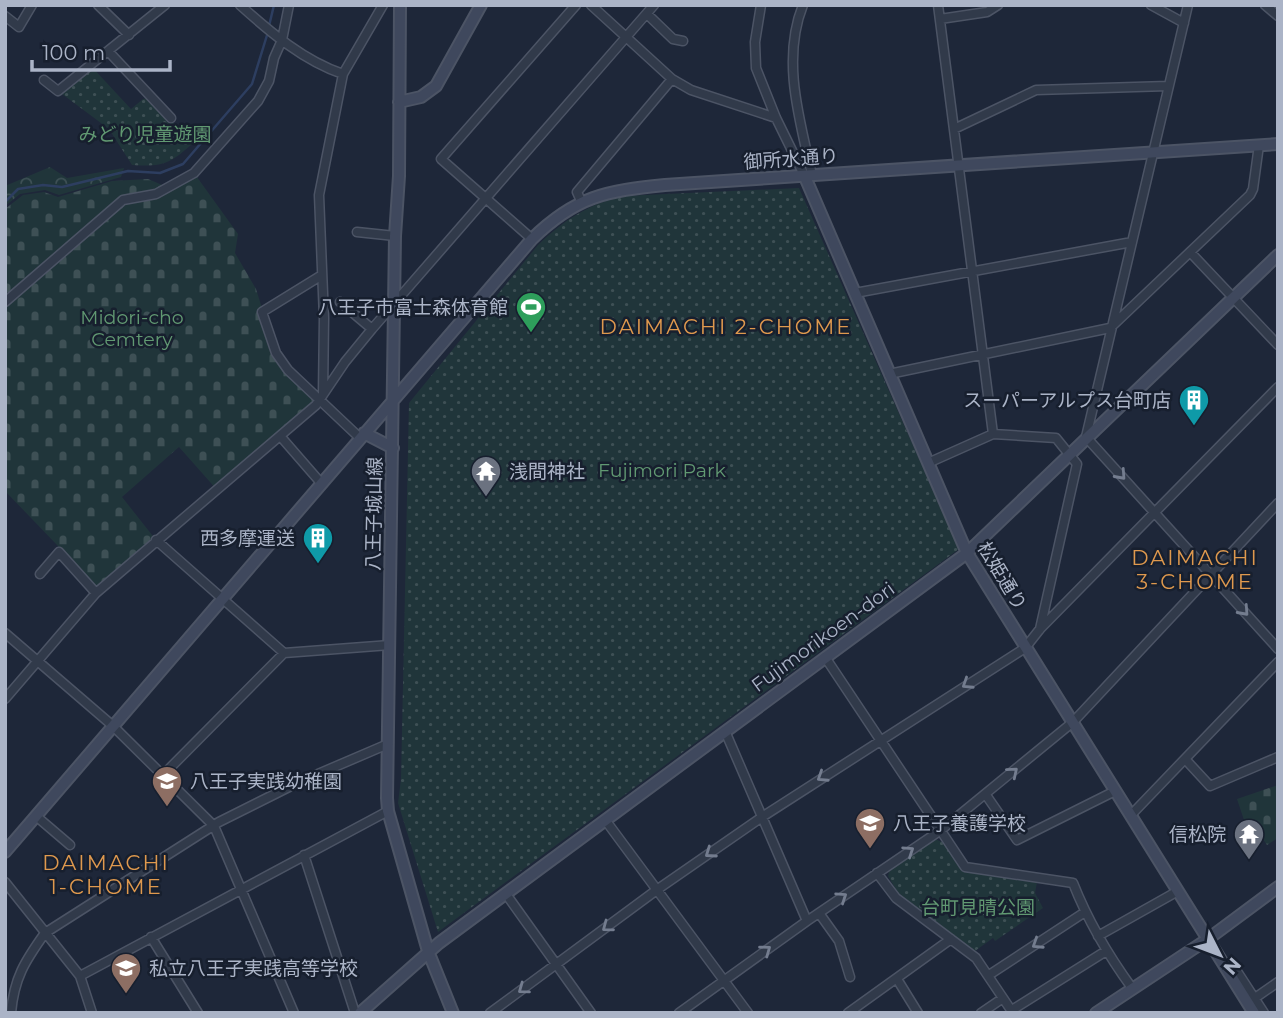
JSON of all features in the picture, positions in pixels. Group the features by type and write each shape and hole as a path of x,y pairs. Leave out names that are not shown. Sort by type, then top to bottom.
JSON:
{"street":[{"path":"5,16 19,27 32,5"},
{"path":"98,5 129,34"},
{"path":"44,80 58,91 165,5"},
{"path":"240,5 282,40 342,74"},
{"path":"5,302 123,200 156,194 194,173 258,102 269,81 274,58 282,40 289,5"},
{"path":"321,397 322,275 319,195 342,74 383,5"},
{"name":"八王子城山線","path":"400,5 388,811 428,951 453,1013"},
{"path":"399,102 421,97 436,86 481,5"},
{"path":"532,239 440,159 576,5"},
{"path":"592,5 672,79 691,90 776,118"},
{"path":"5,699 96,593 281,437 321,397 372,329 654,5"},
{"path":"761,5 755,42 756,68 776,118 808,176"},
{"path":"803,5 792,55 808,176"},
{"path":"938,5 993,434"},
{"path":"940,19 987,12 998,5"},
{"path":"1151,5 1184,23"},
{"path":"1188,5 1086,437 1278,649"},
{"path":"1265,5 1278,16"},
{"path":"647,14 673,39 683,41"},
{"path":"108,51 171,118"},
{"path":"581,201 577,192 672,79"},
{"path":"954,129 1035,90 1168,86"},
{"name":"御所水通り","path":"5,852 532,239 550,220 581,201 618,190 1278,144"},
{"path":"889,374 1110,328 1250,195 1259,145"},
{"name":"松姫通り","path":"808,176 889,374 967,553 1224,965 1250,998 1254,1013"},
{"path":"357,232 395,236"},
{"path":"855,293 1132,242"},
{"path":"1190,252 1278,345"},
{"name":"Fujimorikoen-dori","path":"360,1013 428,951 967,553 1278,255"},
{"path":"322,275 262,312 276,353 288,370 362,435 393,448"},
{"path":"340,302 372,329"},
{"path":"490,1013 657,889 762,817 1025,648 1040,629 1278,387"},
{"path":"928,463 993,434 1056,438 1077,464 1040,629"},
{"path":"281,437 321,483"},
{"path":"678,1013 941,830 1073,722 1278,503"},
{"path":"156,540 284,653"},
{"path":"40,574 59,551 96,593"},
{"path":"5,633 113,726 214,826 294,1013"},
{"path":"163,775 284,653 390,645"},
{"path":"825,657 965,867 1073,883 1106,951 1132,988"},
{"path":"1131,815 1278,662"},
{"path":"725,731 807,921"},
{"path":"11,1013 13,988 30,953 45,933 214,826 297,783 387,744"},
{"path":"1185,759 1210,786 1278,757"},
{"path":"986,795 1017,840 1115,791"},
{"path":"80,976 388,811"},
{"path":"36,816 70,845"},
{"path":"606,821 748,1013"},
{"path":"304,855 355,1013"},
{"path":"877,873 896,898 976,958 1012,1012 1106,951"},
{"path":"5,882 80,976 92,1013"},
{"path":"1096,1013 1208,939 1278,887"},
{"path":"1098,936 1178,891"},
{"path":"506,894 591,1013"},
{"path":"989,975 1085,912"},
{"path":"819,913 839,941 850,977"},
{"path":"151,937 198,1013"},
{"path":"854,1008 951,939"},
{"path":"897,979 918,1013"},
{"path":"1244,1013 1250,998 1278,982"},
{"path":"981,1013 1003,998"},
{"path":"1250,998 1264,1013"}],"green space":[{"name":"みどり児童遊園","path":"91,66 131,109 143,99 149,98 193,143 166,163 132,165 109,129 58,91"},
{"path":"50,167 67,178 124,168 121,177 59,195 45,190 20,194 5,206 5,186"},
{"name":"Midori-cho Cemtery","path":"194,173 238,234 235,253 256,289 276,353 320,400 218,491 179,447 122,497 156,540 96,593 58,546 5,491 5,209 23,195 44,192 58,197 112,181 148,179 167,187"},
{"name":"Fujimori Park","path":"799,188 959,549 438,932 398,803 401,779 409,403 538,245 578,214 623,196"},
{"path":"1278,785 1278,838 1267,845 1263,839 1255,842 1247,829 1237,799"},
{"name":"台町見晴公園","path":"935,839 942,842 964,870 1037,882 1035,893 1043,908 995,941 993,938 975,951 898,893 888,876 890,869"}],"waterway":[{"path":"269,26 274,5"},
{"path":"5,202 18,189 43,185 62,187 128,171 160,173 183,164 252,84 268,32"}],"place":[{"name":"八王子市富士森体育館","path":"531,334"},
{"name":"スーパーアルプス台町店","path":"1194,427"},
{"name":"浅間神社","path":"486,498"},
{"name":"西多摩運送","path":"318,565"},
{"name":"八王子実践幼稚園","path":"167,808"},
{"name":"八王子養護学校","path":"870,850"},
{"name":"信松院","path":"1249,861"},
{"name":"私立八王子実践高等学校","path":"126,995"}],"district":[{"name":"DAIMACHI 2-CHOME","path":"726,326"},
{"name":"DAIMACHI 3-CHOME","path":"1195,569"},
{"name":"DAIMACHI 1-CHOME","path":"106,874"}]}
